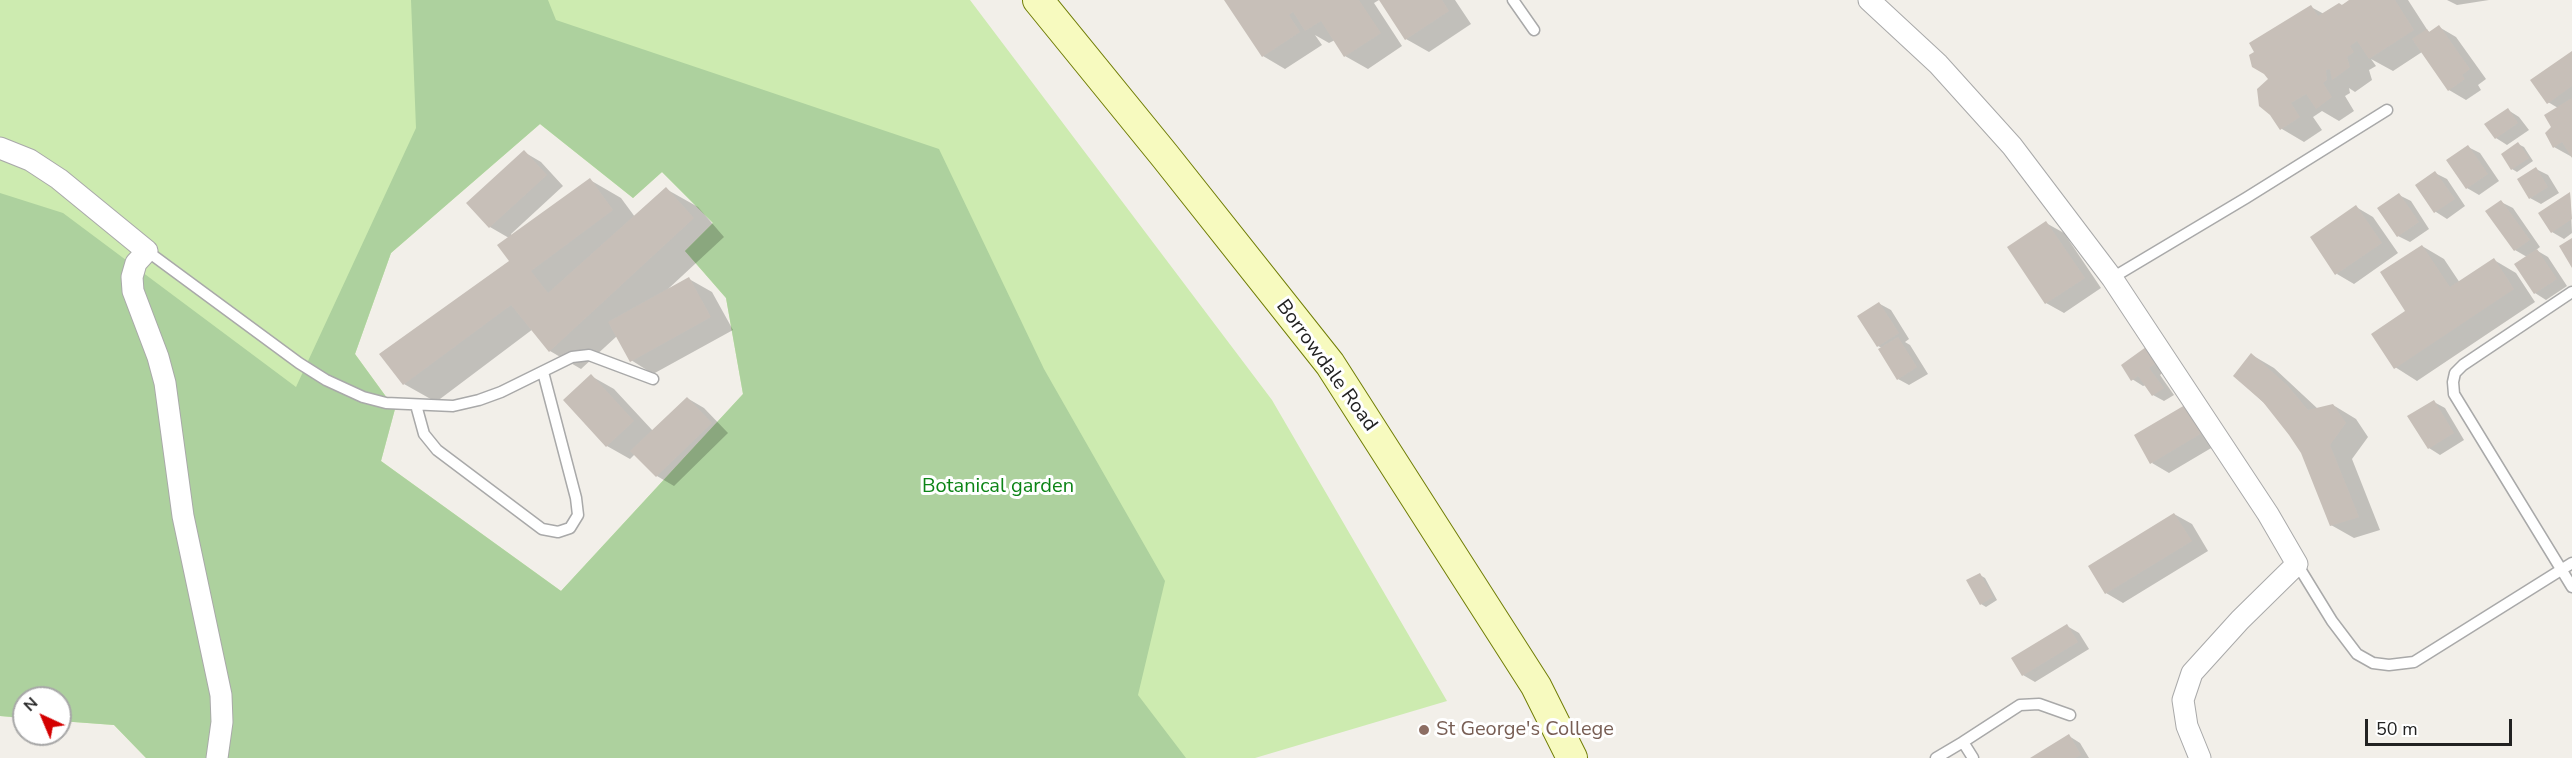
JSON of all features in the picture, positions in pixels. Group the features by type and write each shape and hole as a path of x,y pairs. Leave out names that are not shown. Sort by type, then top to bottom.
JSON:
{"main road":[{"name":"Borrowdale Road","path":"1038,1 1330,363 1536,686 1572,758"}],"street":[{"path":"1876,2 1938,64 2012,146 2112,278 2268,514 2297,564 2240,620 2192,673 2183,700 2187,726 2200,758"},
{"path":"0,148 30,160 59,179 147,251 136,263 132,277 133,291 165,382 185,525 206,614 221,694 222,722 217,758"}],"lane":[{"path":"1513,0 1534,30"},
{"path":"2112,278 2387,110"},
{"path":"147,251 299,363 326,380 363,397 386,403 453,406 479,400 572,357 589,355 653,379"},
{"path":"2572,292 2463,365 2455,374 2452,382 2454,394 2572,587"},
{"path":"416,405 424,434 437,450 542,529 558,532 570,528 578,515 576,498 543,372"},
{"path":"2297,564 2332,621 2357,654 2373,663 2389,665 2414,662 2572,562"},
{"path":"1936,758 2020,705 2039,704 2070,715"},
{"path":"1963,742 1973,758"}],"green space":[{"name":"Botanical garden","path":"0,0 970,0 1272,400 1447,701 1255,758 146,758 114,725 72,722 72,686 12,686 12,717 0,716","holes":["540,124 633,198 662,172 713,223 685,251 726,298 743,394 561,591 381,461 395,409 355,354 391,253"]},
{"name":"Botanical garden","path":"411,0 548,0 556,20 939,149 1044,369 1165,581 1138,695 1186,758 146,758 114,725 72,722 72,686 12,686 12,717 0,716 0,193 63,213 296,387 416,128","holes":["540,124 633,198 662,172 713,223 685,251 726,298 743,394 561,591 381,461 395,409 355,354 391,253"]}],"building":[{"path":"1224,0 1359,0 1381,33 1344,57 1321,21 1305,31 1293,12 1289,15 1300,32 1262,57"},
{"path":"1379,0 1442,0 1449,11 1405,40"},
{"path":"2349,0 2395,0 2414,30 2369,59 2357,41 2350,46 2354,52 2347,57 2350,67 2332,80 2330,69 2326,70 2327,80 2323,83 2332,97 2316,109 2306,94 2291,103 2300,117 2280,130 2270,115 2259,106 2257,89 2268,79 2252,67 2249,55 2254,52 2249,43 2311,5 2318,16 2339,3 2342,5"},
{"path":"2439,25 2470,69 2462,75 2465,79 2448,91 2412,39 2427,29 2429,32"},
{"path":"2572,51 2572,86 2547,104 2530,80"},
{"path":"2572,98 2572,158 2562,142 2553,148 2545,133 2551,127 2544,115"},
{"path":"2508,108 2518,123 2495,139 2484,124"},
{"path":"2518,142 2529,158 2511,170 2501,154"},
{"path":"2468,145 2488,174 2466,189 2446,160"},
{"path":"524,150 547,175 489,228 466,203"},
{"path":"2536,167 2548,187 2529,199 2517,179"},
{"path":"2435,171 2455,199 2434,213 2415,185"},
{"path":"590,178 613,210 531,271 548,293 666,187 694,218 549,352 511,305 403,385 379,354 509,261 497,245"},
{"path":"2570,192 2572,219 2551,233 2538,213"},
{"path":"2399,193 2419,222 2397,237 2377,208"},
{"path":"2501,200 2530,240 2514,251 2485,211"},
{"path":"2356,205 2382,243 2335,275 2310,237"},
{"path":"2046,221 2085,278 2045,304 2007,247"},
{"path":"2572,238 2572,268 2559,246"},
{"path":"2422,245 2450,287 2494,258 2514,289 2394,369 2371,334 2405,311 2380,272"},
{"path":"2537,249 2557,279 2534,294 2514,264"},
{"path":"689,277 711,317 630,362 608,322"},
{"path":"1879,302 1899,333 1877,347 1857,316"},
{"path":"1898,337 1917,367 1897,380 1878,349"},
{"path":"2146,347 2156,363 2149,368 2164,388 2152,396 2138,376 2131,381 2121,365"},
{"path":"2251,353 2287,385 2308,410 2333,404 2346,423 2330,445 2359,517 2330,526 2301,453 2263,402 2233,376"},
{"path":"591,374 634,421 606,447 563,400"},
{"path":"687,397 712,423 656,477 630,451"},
{"path":"2434,400 2454,433 2428,449 2407,416"},
{"path":"2185,405 2202,433 2150,464 2134,435"},
{"path":"2174,513 2192,541 2105,594 2088,566"},
{"path":"1980,573 1993,597 1980,605 1966,580"},
{"path":"2067,624 2078,642 2022,676 2011,658"},
{"path":"2069,734 2081,755 2075,758 2030,758"}],"place":[{"name":"St George's College","path":"1424,730"}]}
